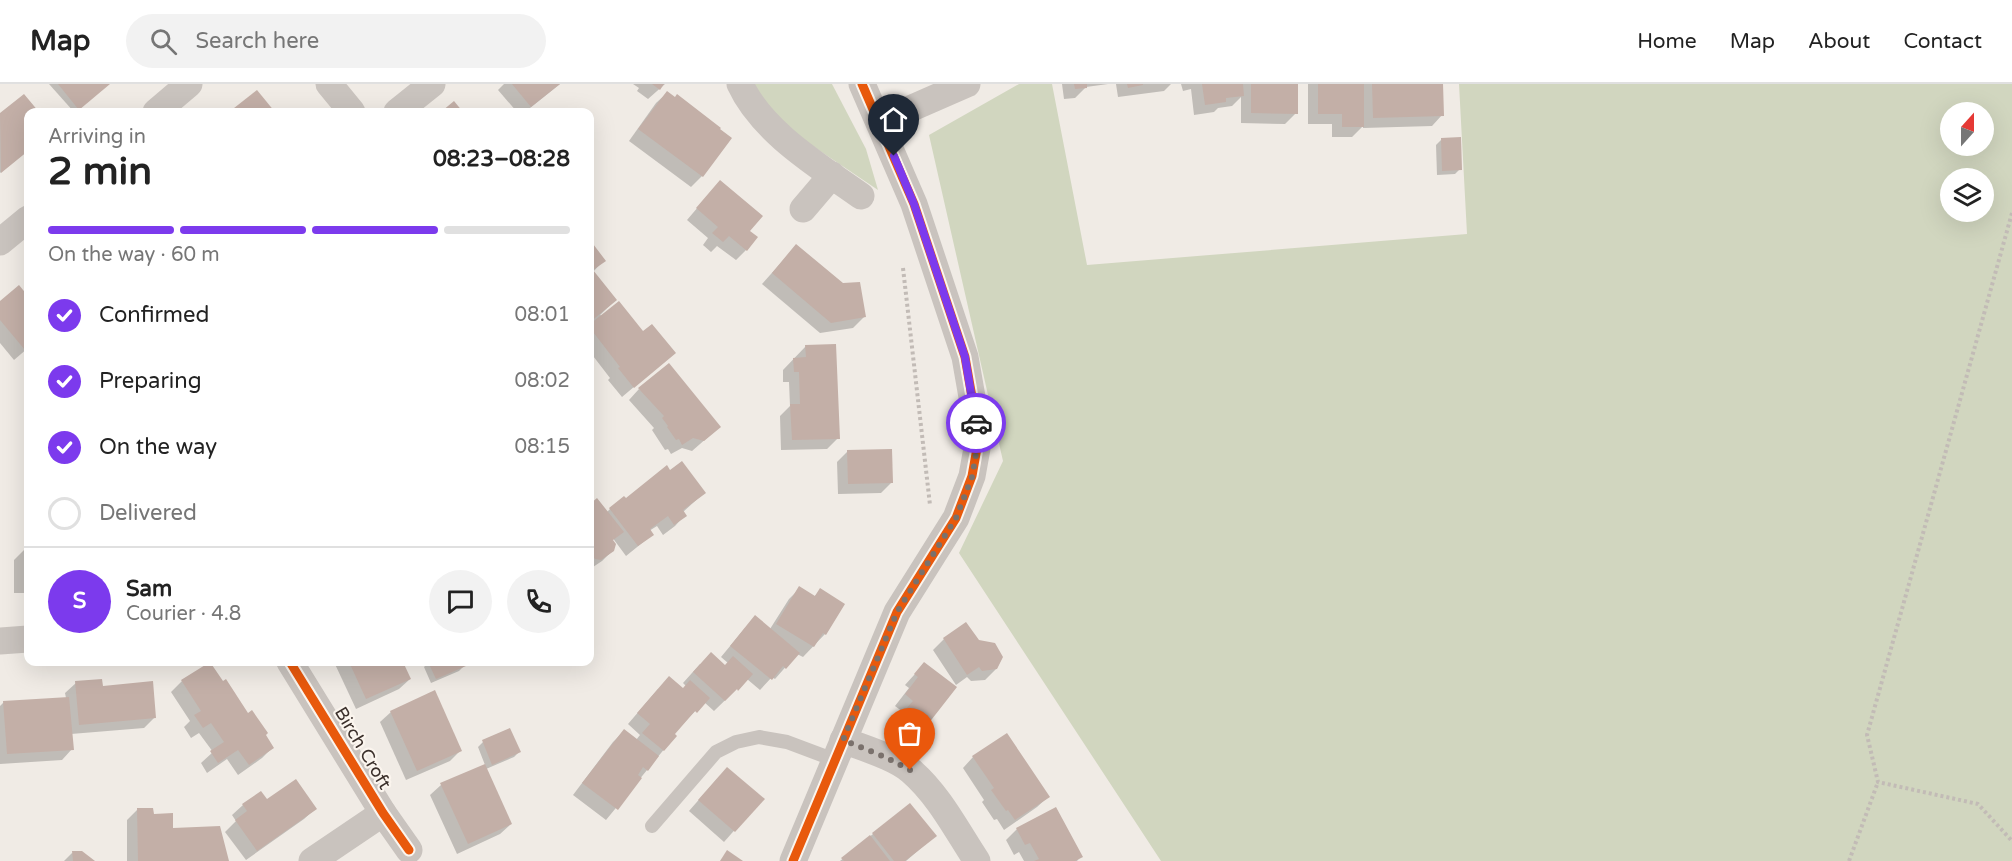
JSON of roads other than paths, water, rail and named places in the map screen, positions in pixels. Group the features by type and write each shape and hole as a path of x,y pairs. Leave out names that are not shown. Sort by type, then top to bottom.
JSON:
{"street":[{"path":"161,108 189,84"},
{"path":"328,84 349,108"},
{"path":"402,108 432,84"},
{"path":"740,84 745,96 771,128 861,196"},
{"path":"793,861 897,612 956,518 972,477 979,437 965,357 914,204 862,84"},
{"path":"880,122 967,84"},
{"path":"803,209 831,175"},
{"path":"0,242 24,222"},
{"path":"0,641 24,639"},
{"name":"Birch Croft","path":"292,666 383,813 410,850"},
{"path":"839,750 885,757 910,770 937,801 977,861"},
{"path":"312,861 383,813"}],"lane":[{"path":"652,826 716,752 736,742 759,737 839,750"}]}
